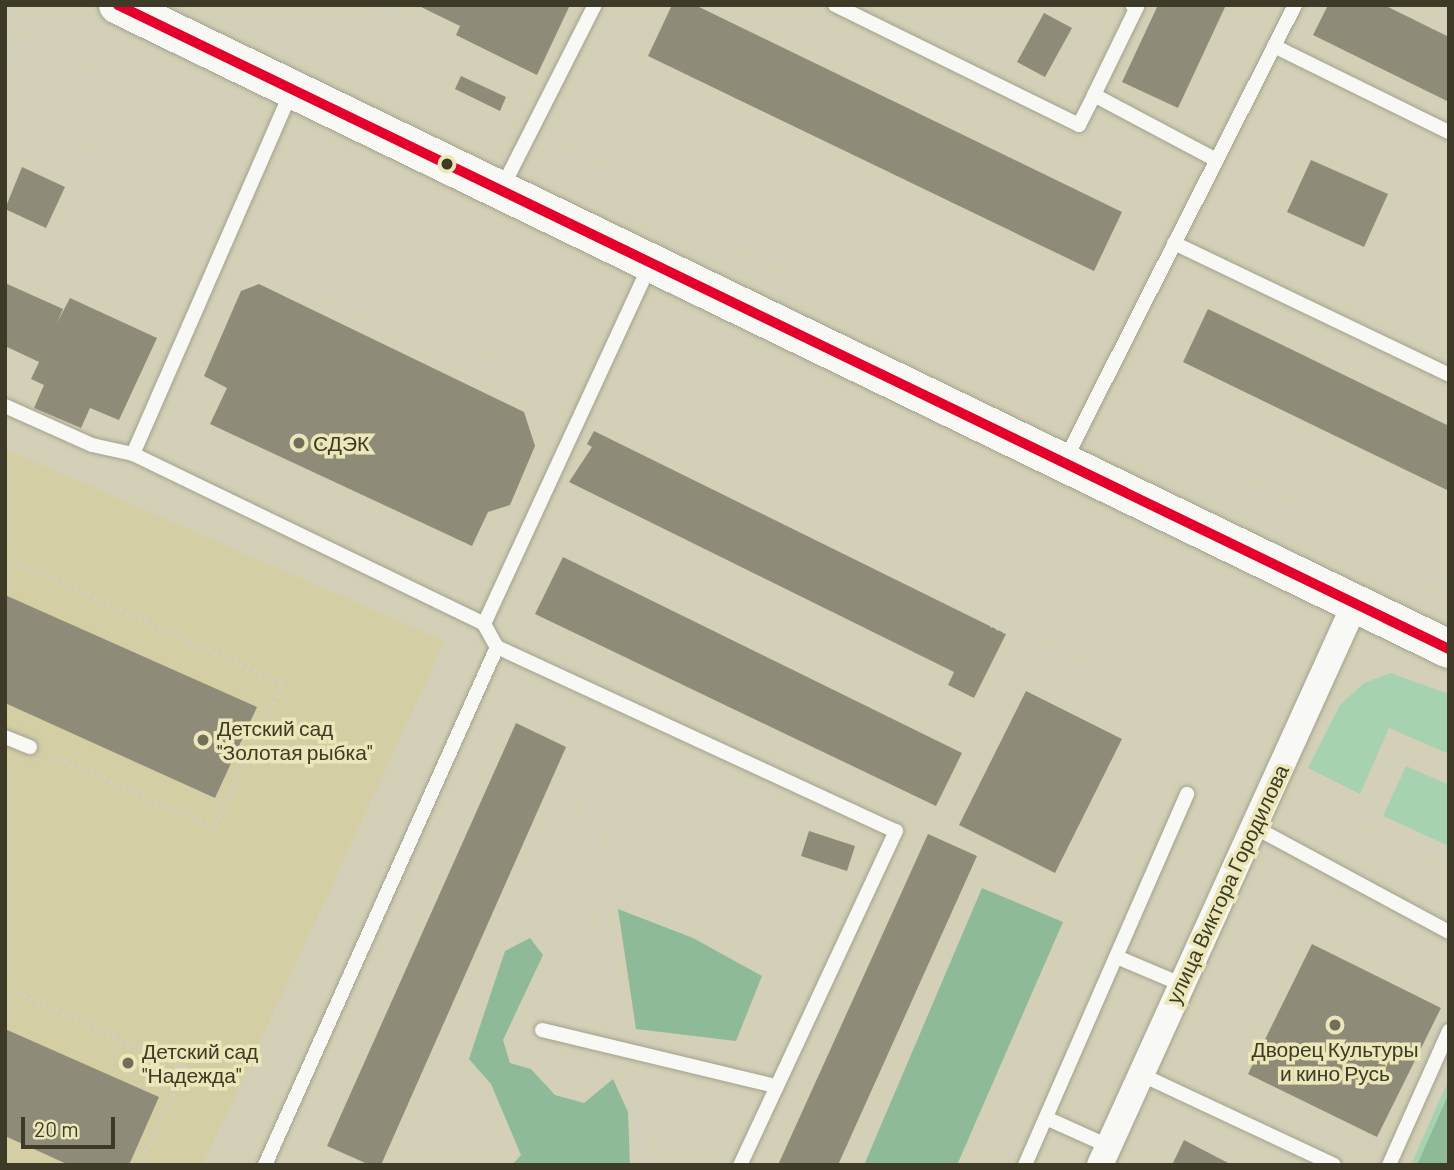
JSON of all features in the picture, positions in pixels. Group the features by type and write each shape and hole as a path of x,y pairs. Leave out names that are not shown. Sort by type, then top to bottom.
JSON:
{"main road":[{"path":"118,5 652,260 1449,649"}],"street":[{"name":"улица Виктора Городилова","path":"1104,1155 1355,604"}],"lane":[{"path":"502,188 594,5"},
{"path":"835,5 1079,125 1137,8 1132,5"},
{"path":"1064,461 1295,5"},
{"path":"1274,46 1449,132"},
{"path":"133,454 292,89"},
{"path":"1094,95 1216,160"},
{"path":"1174,243 1449,375"},
{"path":"485,624 652,260"},
{"path":"5,406 92,445 133,454 485,624 497,647 896,831 740,1165"},
{"path":"265,1165 497,647"},
{"path":"5,737 30,747"},
{"path":"1025,1165 1119,958 1187,794"},
{"path":"1254,827 1449,932"},
{"path":"1119,958 1181,984"},
{"path":"542,1030 776,1086"},
{"path":"1389,1165 1449,1031"},
{"path":"1140,1074 1334,1165"},
{"path":"1046,1118 1104,1155"}],"path":[{"path":"374,5 549,92"},
{"path":"5,37 152,108"},
{"path":"5,68 17,42"},
{"path":"553,136 548,148 1449,587"},
{"path":"5,557 283,683 214,828 30,747"},
{"path":"586,688 586,773 623,1048 646,1165"},
{"path":"1185,722 1235,746"},
{"path":"1366,818 1397,749 1449,773"},
{"path":"1304,789 1449,858"},
{"path":"5,987 185,1068 141,1165"}],"shaded area":[{"name":"Детский сад \"Золотая рыбка\"","path":"5,449 445,641 203,1165 5,1165"}],"green space":[{"path":"1390,673 1449,694 1449,754 1389,728 1360,794 1308,768 1340,705 1364,683"},
{"path":"1406,766 1449,785 1449,846 1383,816"},
{"path":"982,888 1063,922 957,1165 864,1165"},
{"path":"618,909 693,938 762,976 736,1041 636,1029"},
{"path":"530,938 543,955 503,1040 510,1063 531,1069 555,1095 584,1103 613,1079 628,1112 630,1165 512,1165 521,1155 491,1084 469,1059 505,951"},
{"path":"1449,1079 1449,1165 1411,1165"},
{"path":"1449,1093 1449,1165 1417,1165"}],"building":[{"path":"417,5 570,5 537,75 456,35 460,26"},
{"path":"672,5 695,5 1122,212 1094,271 648,56"},
{"path":"1158,5 1226,5 1178,108 1122,82"},
{"path":"1328,5 1384,5 1449,37 1449,102 1313,35"},
{"path":"1044,13 1072,28 1045,77 1017,62"},
{"path":"461,76 506,97 500,111 455,89"},
{"path":"1311,160 1388,194 1364,247 1287,212"},
{"path":"22,167 65,187 46,228 5,209"},
{"path":"5,283 63,309 57,323 70,298 157,338 119,420 90,408 81,428 34,408 44,385 31,379 39,362 5,346"},
{"path":"259,284 524,412 535,446 510,505 488,512 472,546 210,424 227,388 204,376 241,291"},
{"path":"1208,309 1449,426 1449,491 1183,362"},
{"path":"594,431 1006,634 974,698 948,685 954,672 569,482 592,447 587,444"},
{"path":"563,557 962,753 936,806 535,614"},
{"path":"5,595 257,707 215,798 5,703"},
{"path":"1026,691 1122,739 1055,873 959,825"},
{"path":"516,723 566,747 381,1165 370,1165 327,1146"},
{"path":"809,831 855,846 847,871 801,856"},
{"path":"928,834 977,856 838,1165 778,1165"},
{"path":"1312,944 1441,1008 1377,1137 1248,1074"},
{"path":"5,1029 159,1097 129,1165 69,1165 5,1136"},
{"path":"1184,1140 1232,1165 1172,1165"}],"transit line":[{"path":"118,5 1449,649"}],"place":[{"name":"СДЭК","path":"299,443"},
{"name":"Детский сад \"Золотая рыбка\"","path":"203,740"},
{"name":"Дворец Культуры и кино Русь","path":"1335,1025"},
{"name":"Детский сад \"Надежда\"","path":"128,1063"}]}
